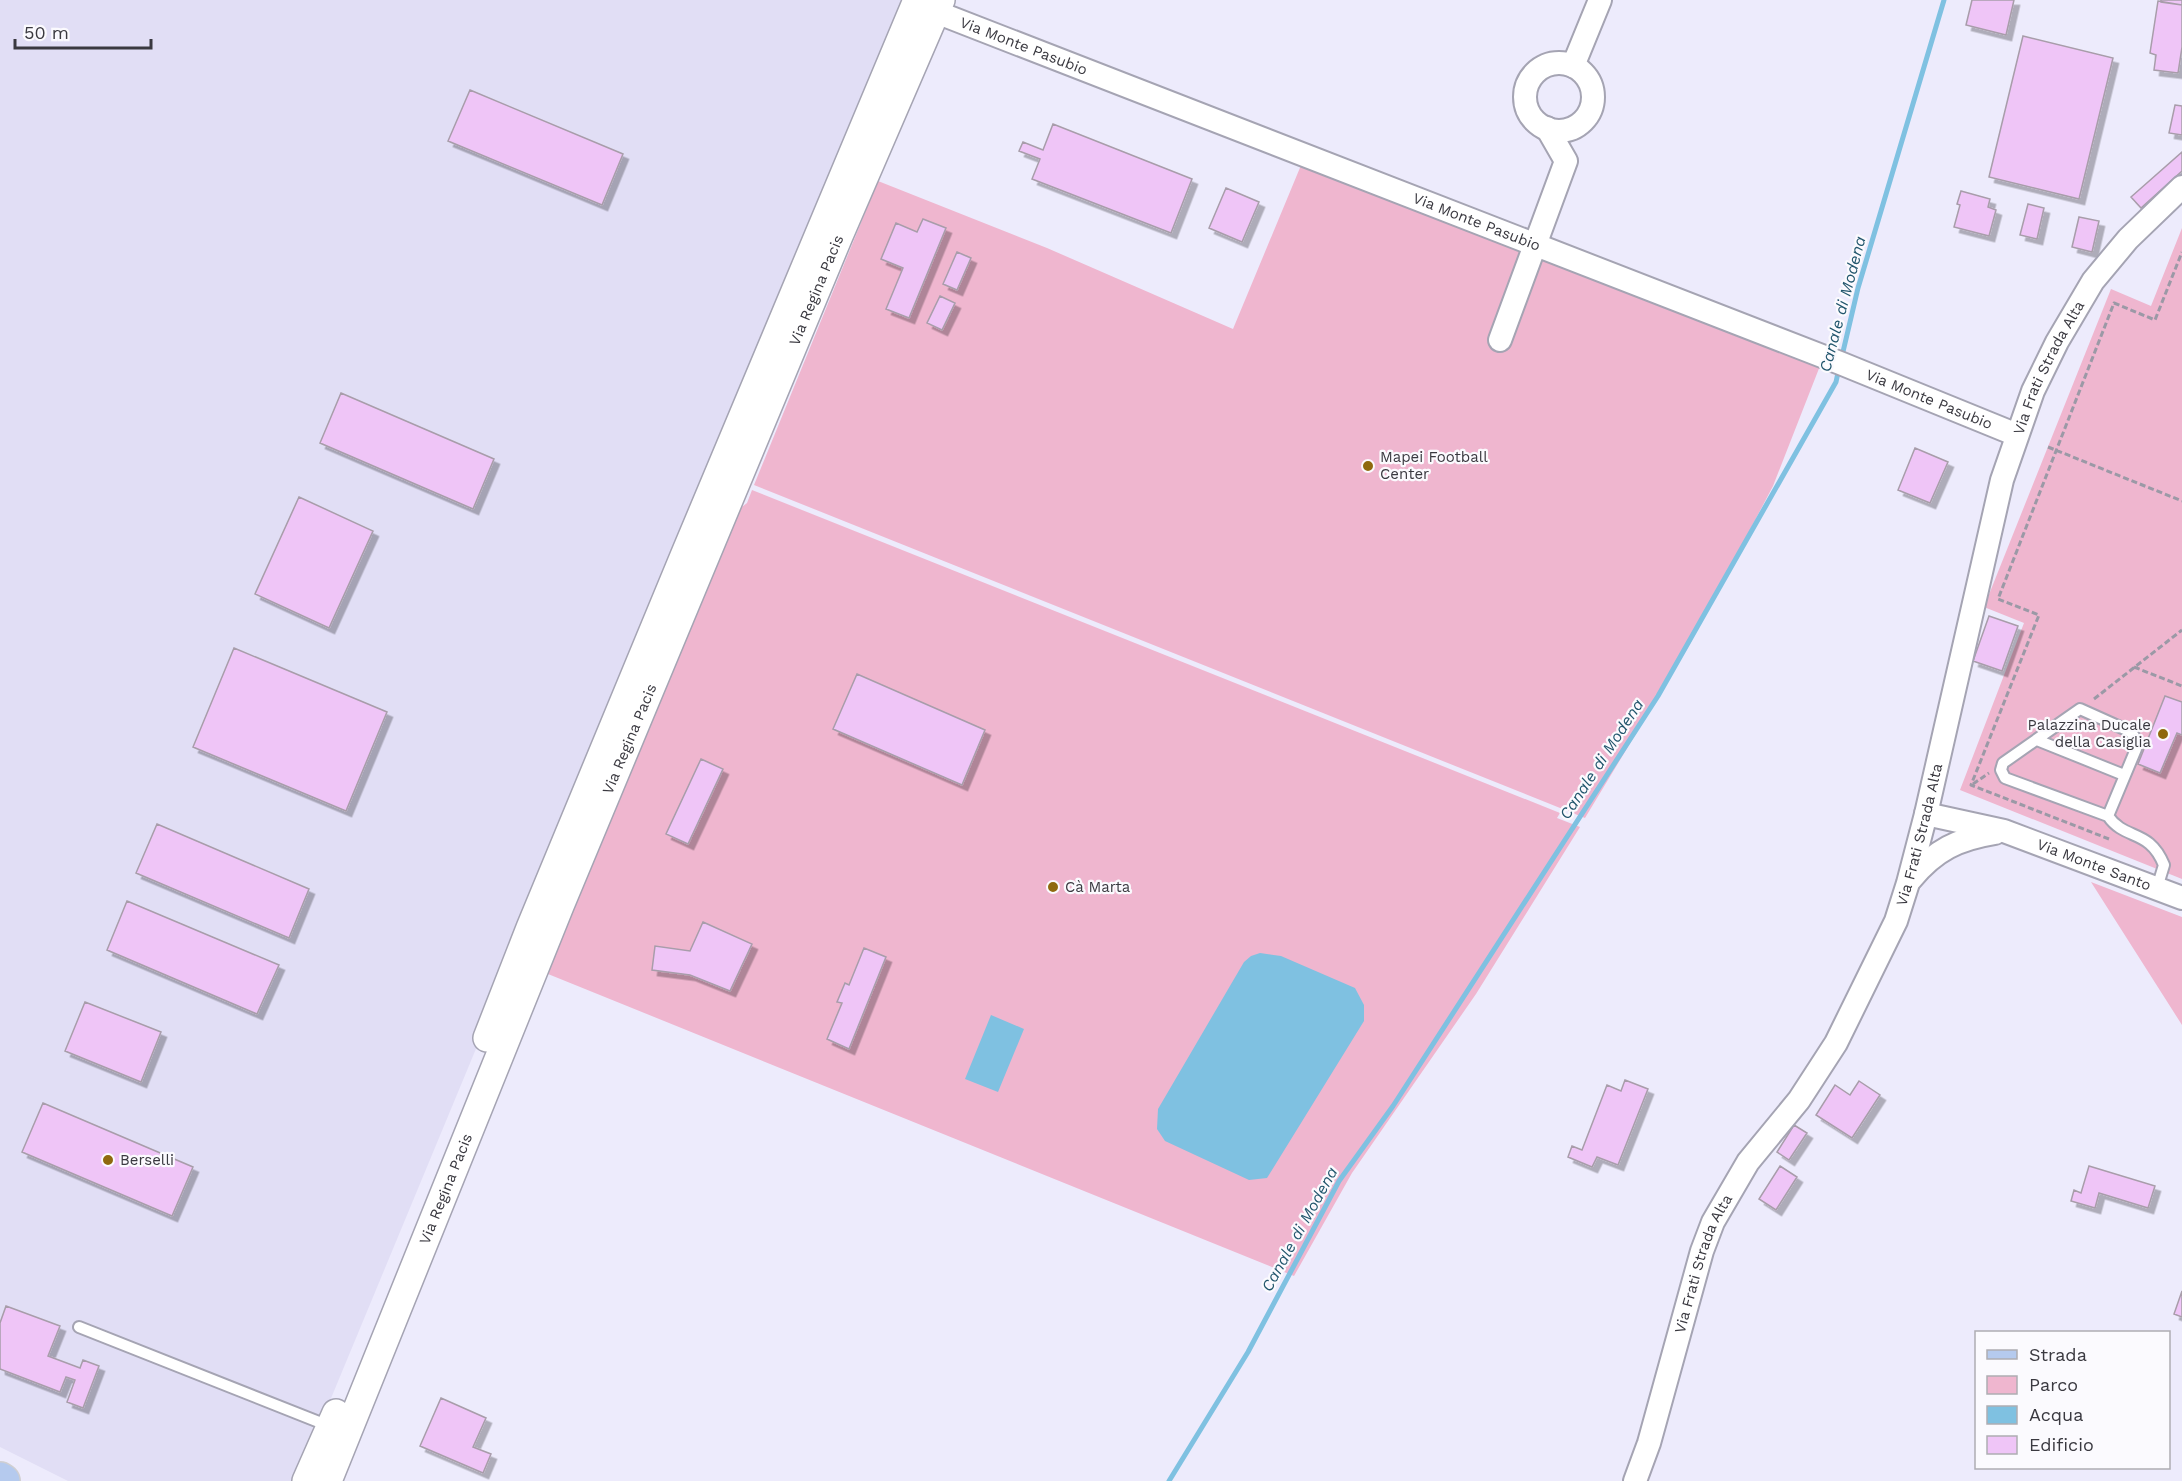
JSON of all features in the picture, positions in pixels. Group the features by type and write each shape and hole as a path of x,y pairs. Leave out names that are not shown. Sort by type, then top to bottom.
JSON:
{"street":[{"path":"1573,66 1600,0"},
{"name":"Via Monte Pasubio","path":"931,4 2017,435"},
{"name":"Via Regina Pacis","path":"321,1479 330,1426 530,928 736,434 931,4"},
{"name":"Via Regina Pacis","path":"321,1479 839,236 931,4"},
{"path":"1563,63 1573,66 1583,72 1590,82 1593,105 1588,116 1570,130 1558,131 1546,128 1536,122 1529,113 1526,102 1529,82 1535,74 1553,64 1563,63"},
{"path":"1500,340 1566,161 1546,128"},
{"name":"Via Frati Strada Alta","path":"1635,1481 1649,1443 1702,1251 1713,1221 1748,1162 1799,1100 1836,1043 1881,956 1896,921 1926,814 2002,480 2033,391 2093,281 2128,238 2182,187"},
{"name":"Via Monte Santo","path":"1926,814 2004,831 2182,898"},
{"path":"1908,883 1925,863 1955,843 2004,831"}],"lane":[{"path":"679,620 672,607 739,445 736,434"},
{"path":"2108,816 2136,749 2134,735 2129,731 2080,709 2003,763 2001,770 2005,778 2108,816 2115,826 2145,839 2158,852 2164,865 2157,888"},
{"path":"2037,740 2124,775"},
{"path":"79,1327 330,1426"}],"path":[{"path":"2116,842 1971,785 2039,615 1998,599 2114,303 2155,320 2182,252"},
{"path":"2048,447 2182,501"},
{"path":"2080,709 2182,630"},
{"path":"2134,667 2182,686"}],"shaded area":[{"path":"0,0 911,0 305,1461 294,1481 68,1481 0,1447"}],"green space":[{"name":"Mapei Football Center","path":"1309,146 1827,348 1773,486 1690,644 1585,818 754,485 878,181 1047,248 1233,329"},
{"path":"2182,228 2182,879 1960,790 2024,623 1984,607 2111,289 2151,306"},
{"name":"Cà Marta","path":"752,490 1560,813 1557,818 1580,827 1476,994 1352,1173 1294,1276 548,974 549,930 710,532 747,503"},
{"path":"2091,882 2182,917 2182,1025"}],"water":[{"path":"1260,953 1281,956 1355,988 1364,1005 1364,1021 1267,1178 1249,1180 1165,1141 1157,1129 1158,1109 1244,962"},
{"path":"991,1015 1024,1029 998,1092 965,1079"}],"building":[{"path":"1972,0 2014,0 2006,35 1966,25"},
{"path":"2161,0 2182,0 2182,5 2161,2"},
{"path":"2158,1 2182,5 2182,47 2178,73 2154,70 2156,55 2150,53"},
{"path":"2023,36 2113,58 2079,199 1989,177"},
{"path":"470,90 623,154 602,205 448,141"},
{"path":"2175,105 2182,106 2182,135 2169,133"},
{"path":"1053,124 1192,179 1171,233 1032,179 1040,159 1019,151 1023,142 1043,150"},
{"path":"2182,152 2182,171 2141,208 2131,197"},
{"path":"1226,188 1259,202 1242,242 1209,228"},
{"path":"1961,191 1990,199 1988,207 1996,210 1989,236 1954,227"},
{"path":"2028,204 2044,208 2037,239 2020,235"},
{"path":"2079,217 2099,221 2092,252 2072,247"},
{"path":"923,219 946,228 909,318 886,309 903,268 881,259 896,223 917,232"},
{"path":"957,252 971,258 957,290 943,284"},
{"path":"940,296 955,303 942,330 927,323"},
{"path":"341,393 494,459 473,509 320,443"},
{"path":"1915,448 1948,462 1930,503 1898,490"},
{"path":"299,497 373,531 329,628 255,594"},
{"path":"1989,616 2018,626 2002,671 1973,661"},
{"path":"234,648 387,712 346,811 193,747"},
{"path":"857,674 985,730 962,785 833,729"},
{"name":"Palazzina Ducale della Casiglia","path":"2165,696 2182,702 2182,735 2177,733 2160,773 2138,764"},
{"path":"701,759 723,769 688,844 666,834"},
{"path":"157,824 309,889 289,938 136,873"},
{"path":"127,901 279,965 257,1014 107,950"},
{"path":"703,922 752,944 730,991 690,975 652,970 655,946 690,951"},
{"path":"864,948 886,957 849,1049 827,1039 842,1003 837,1002 845,983 849,985"},
{"path":"85,1002 161,1032 141,1082 65,1051"},
{"path":"1625,1080 1648,1089 1618,1165 1597,1157 1592,1167 1568,1157 1572,1146 1582,1150 1607,1085 1621,1091"},
{"path":"1859,1081 1880,1095 1852,1138 1816,1115 1835,1085 1850,1095"},
{"name":"Berselli","path":"43,1103 193,1167 172,1216 22,1152"},
{"path":"1794,1125 1807,1133 1789,1160 1777,1152"},
{"path":"1780,1166 1797,1177 1776,1210 1759,1199"},
{"path":"2089,1166 2155,1186 2148,1208 2099,1193 2095,1208 2071,1201 2074,1190 2081,1193"},
{"path":"2182,1291 2182,1317 2174,1314"},
{"path":"6,1306 60,1326 48,1356 80,1368 83,1360 99,1366 83,1408 67,1402 75,1380 66,1377 60,1392 0,1369 0,1323"},
{"path":"441,1398 486,1418 473,1447 491,1454 483,1473 420,1446"}],"waterway":[{"name":"Canale di Modena","path":"1842,356 1858,288 1944,0"},
{"name":"Canale di Modena","path":"1169,1481 1248,1352 1339,1181 1393,1106 1658,696 1836,382 1839,368"}],"place":[{"name":"Mapei Football Center","path":"1368,466"},
{"name":"Palazzina Ducale della Casiglia","path":"2163,734"},
{"name":"Cà Marta","path":"1053,887"},
{"name":"Berselli","path":"108,1160"}]}
